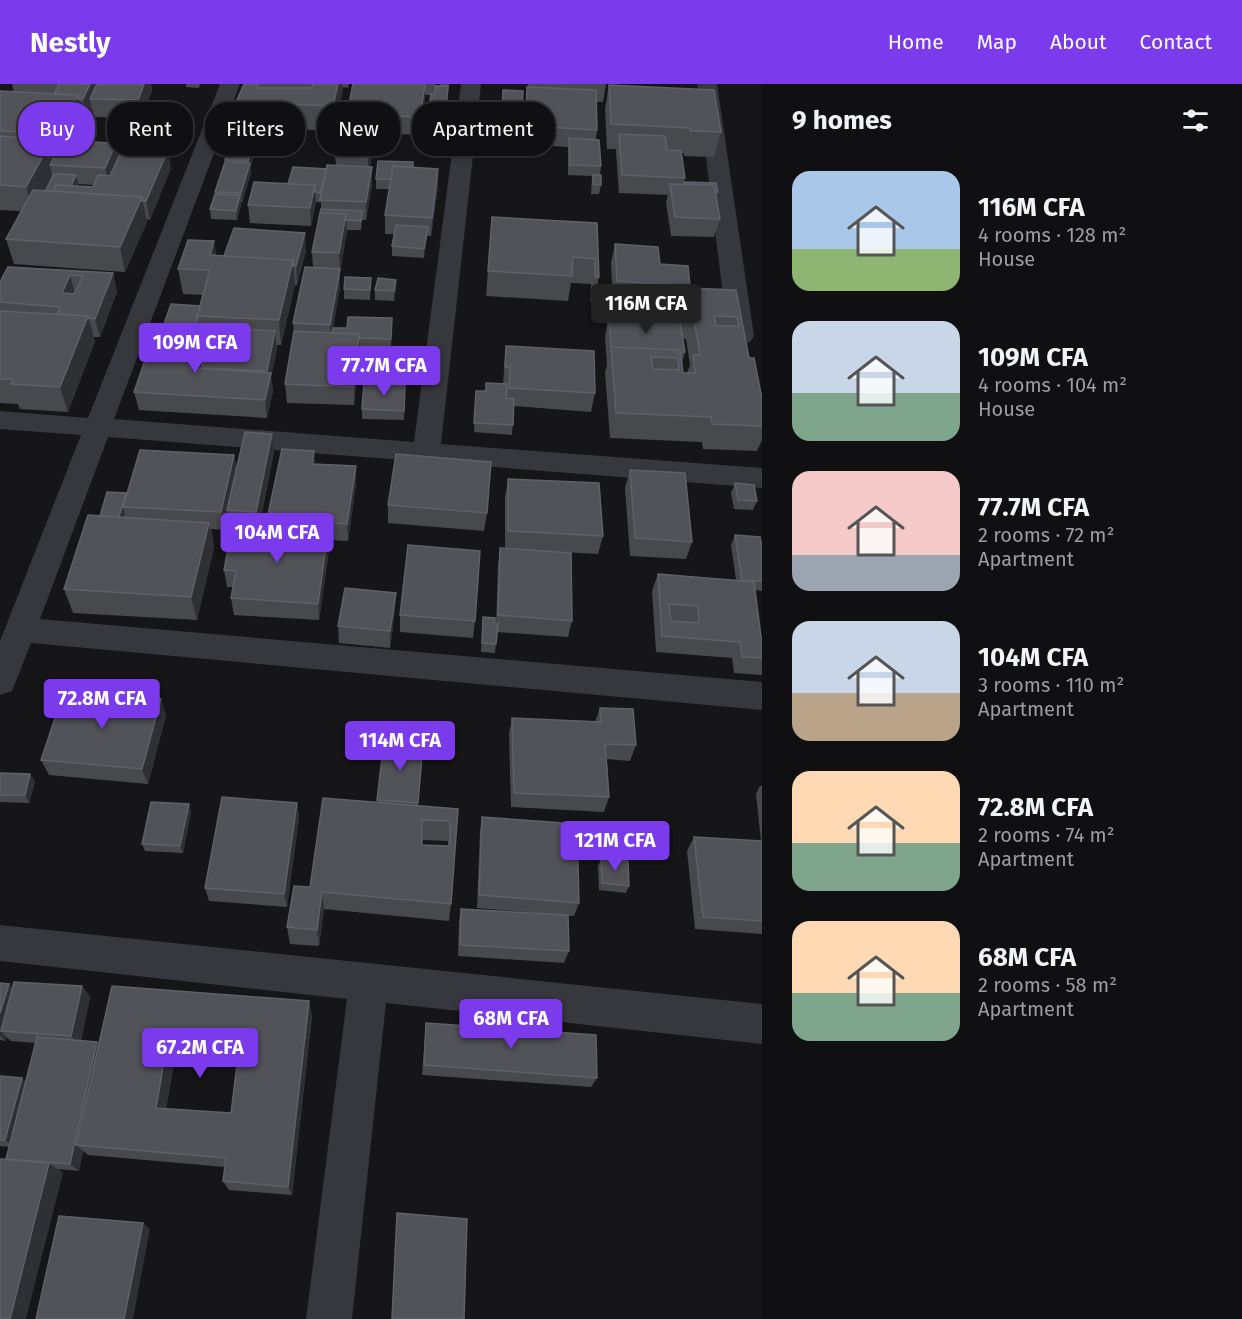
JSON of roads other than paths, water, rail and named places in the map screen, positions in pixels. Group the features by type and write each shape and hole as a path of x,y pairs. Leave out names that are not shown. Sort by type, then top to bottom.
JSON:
{"street":[{"path":"0,682 230,84"},
{"path":"426,453 471,84"},
{"path":"707,84 745,362"},
{"path":"0,420 426,453 761,474"},
{"path":"20,630 762,696"},
{"path":"0,942 762,1024"},
{"path":"329,1319 369,982"}]}
